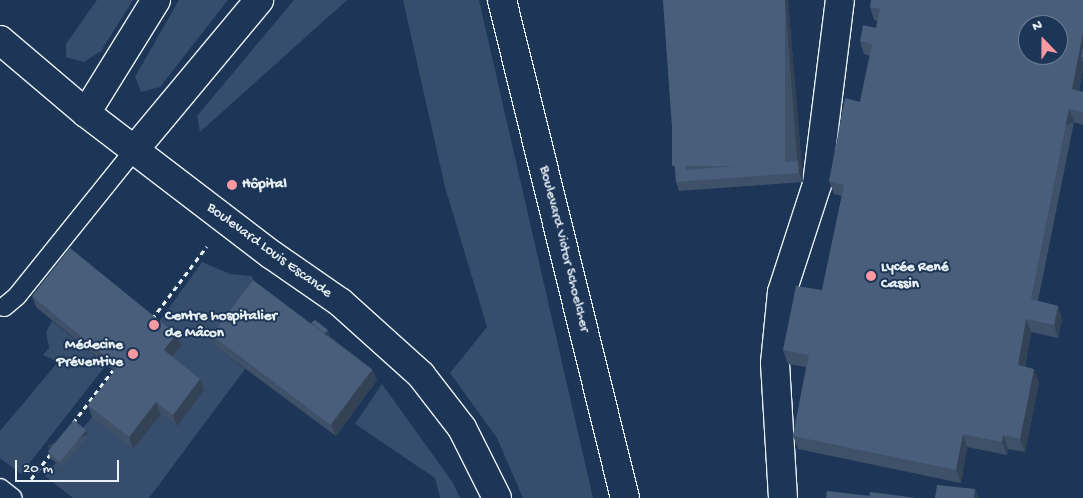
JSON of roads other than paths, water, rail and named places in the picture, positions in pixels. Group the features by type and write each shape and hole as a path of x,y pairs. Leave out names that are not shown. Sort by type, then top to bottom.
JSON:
{"street":[{"path":"86,112 156,0"},
{"path":"135,149 259,0"},
{"name":"Boulevard Victor Schoelcher","path":"502,0 625,498"},
{"path":"783,498 775,363 782,292 817,184 840,0"},
{"name":"Boulevard Louis Escande","path":"0,40 86,112 226,220 340,302 421,375 462,428 497,498"}],"lane":[{"path":"4,307 17,296 135,149"},
{"path":"0,488 13,498"}],"place":[{"name":"Hôpital","path":"232,185"},
{"name":"Lycée René Cassin","path":"871,276"},
{"name":"Centre hospitalier de Mâcon","path":"154,325"},
{"name":"Médecine Préventive","path":"133,354"}]}
